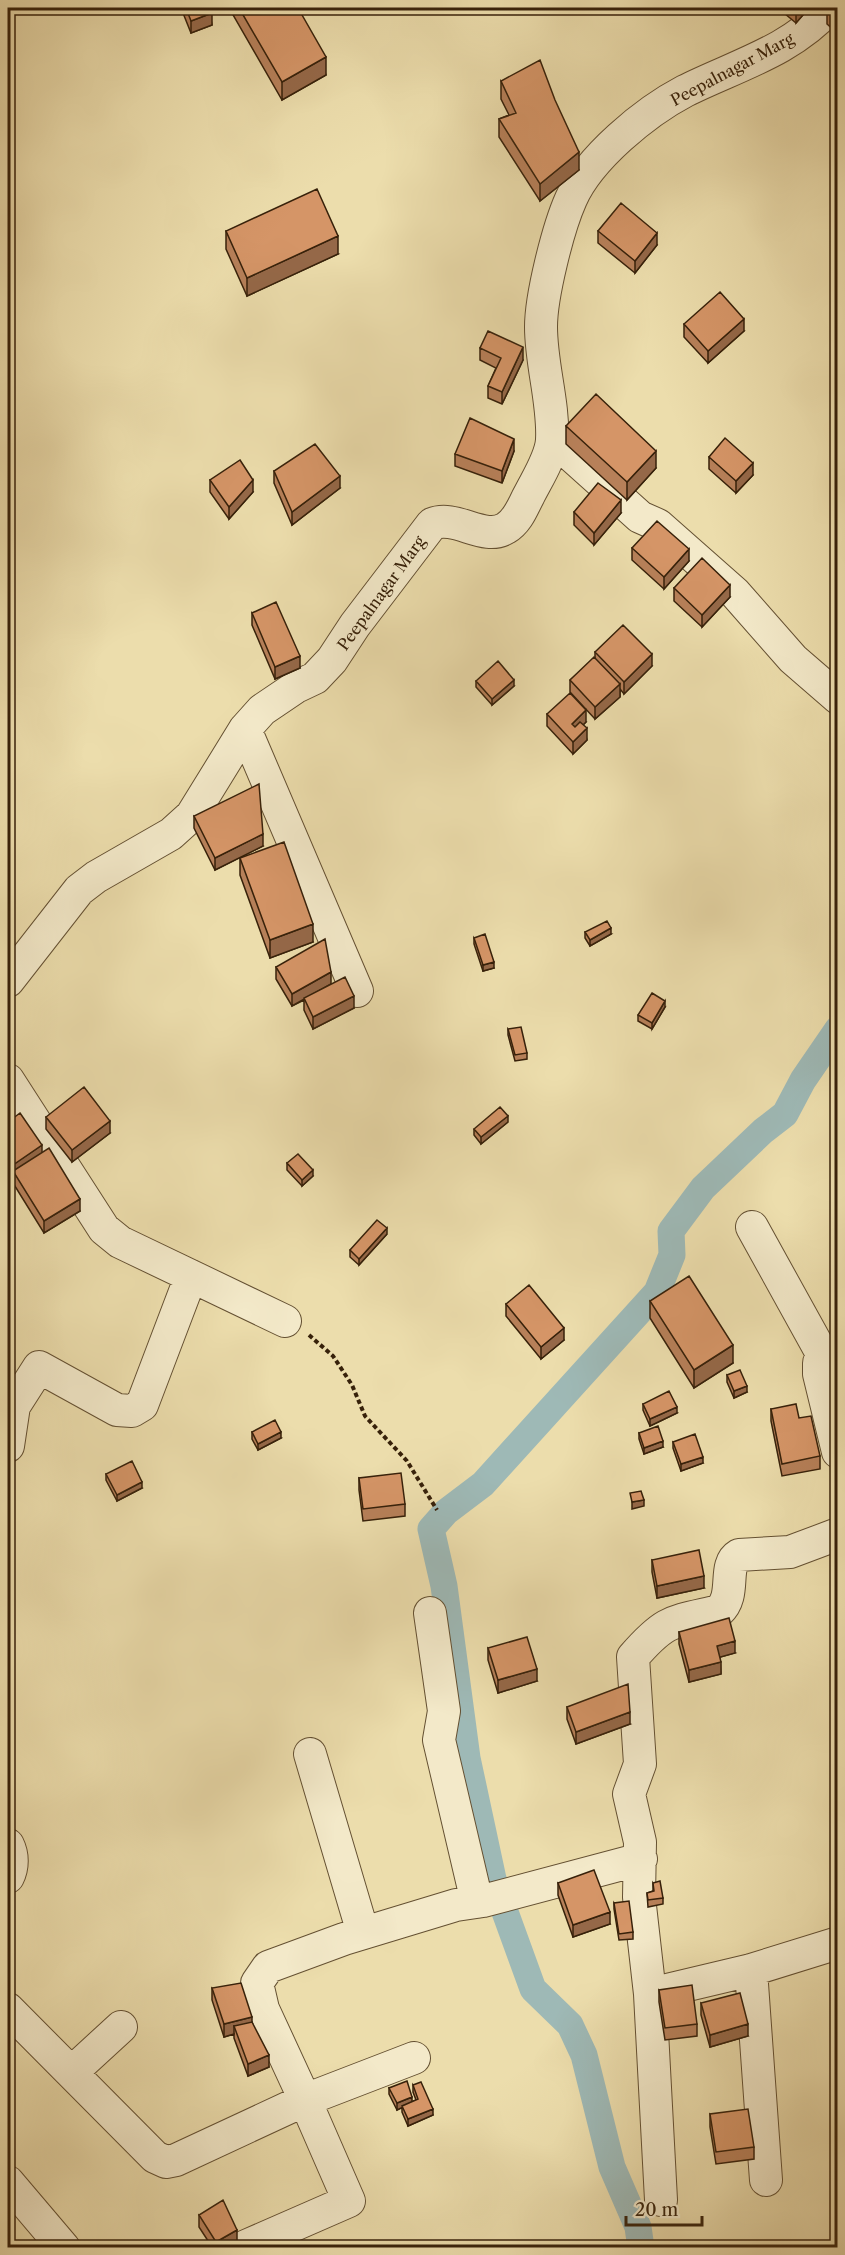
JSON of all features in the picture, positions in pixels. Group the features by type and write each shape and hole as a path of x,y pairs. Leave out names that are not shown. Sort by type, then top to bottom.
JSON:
{"street":[{"name":"Peepalnagar Marg","path":"8,981 79,890 96,877 171,834 192,815 245,729 262,710 296,687 315,678 332,660 355,625 432,524 441,520 488,531 505,529 518,516 552,442 541,327 552,260 568,209 593,163 640,122 683,92 787,44 818,20 829,8"},
{"path":"552,442 562,447 640,517 658,525 735,593 794,659 837,698"},
{"path":"245,729 357,990"},
{"path":"8,1080 104,1228 120,1242 285,1321"},
{"path":"752,1227 831,1356 819,1363 819,1374 837,1452"},
{"path":"8,1446 14,1406 39,1367 117,1410 132,1411 142,1405 192,1276"},
{"path":"661,2200 650,1994 639,1897 641,1858 629,1794 640,1764 633,1688 633,1657 655,1632 668,1623 719,1611 725,1606 729,1598 731,1563 739,1555 790,1552 837,1534"},
{"path":"430,1613 444,1711 439,1740 480,1902"},
{"path":"310,1754 363,1934"},
{"path":"8,1845 11,1850 12,1869 8,1877"},
{"path":"246,2246 349,2201 263,2009 257,1983 268,1967 456,1905 480,1902 641,1858"},
{"path":"650,1994 751,1970 837,1943"},
{"path":"751,1970 766,2180"},
{"path":"10,2016 72,2072 155,2157 166,2162 176,2160 305,2100 414,2058"},
{"path":"72,2072 121,2027"},
{"path":"8,2182 64,2247"}],"path":[{"path":"285,1321 315,1338 333,1356 352,1385 365,1416 407,1461 437,1510"}],"building":[{"path":"186,8 209,8 212,13 191,21"},
{"path":"239,8 298,8 326,57 282,82"},
{"path":"831,8 837,8 837,21 827,12"},
{"path":"540,60 555,100 579,152 540,184 499,119 516,113 501,81"},
{"path":"317,189 338,236 247,278 226,231"},
{"path":"621,203 657,233 635,261 598,231"},
{"path":"720,292 744,319 708,351 684,324"},
{"path":"488,331 523,347 502,392 488,386 501,358 480,348"},
{"path":"596,394 656,451 627,482 566,426"},
{"path":"470,418 514,439 502,471 455,454"},
{"path":"725,438 753,463 736,481 709,457"},
{"path":"315,444 340,476 292,512 274,471"},
{"path":"240,460 253,480 229,507 210,480"},
{"path":"598,483 621,500 594,533 574,512"},
{"path":"657,521 689,549 664,577 632,548"},
{"path":"702,558 730,585 702,615 674,588"},
{"path":"276,602 300,656 275,667 252,613"},
{"path":"623,625 652,654 624,682 595,652"},
{"path":"594,657 620,684 595,707 570,680"},
{"path":"498,661 514,680 492,699 476,681"},
{"path":"570,693 586,710 572,724 575,727 580,722 587,728 573,742 547,714"},
{"path":"259,784 263,834 215,858 194,816"},
{"path":"284,842 313,924 270,940 240,858"},
{"path":"607,921 611,928 590,940 585,932"},
{"path":"485,934 494,962 483,965 474,938"},
{"path":"325,939 331,972 292,994 276,967"},
{"path":"345,977 354,996 313,1017 304,998"},
{"path":"652,993 665,1001 652,1023 638,1015"},
{"path":"521,1027 527,1053 515,1055 508,1029"},
{"path":"84,1087 110,1121 72,1150 46,1117"},
{"path":"500,1107 508,1116 481,1137 474,1129"},
{"path":"20,1113 42,1145 10,1167 8,1163 8,1122"},
{"path":"49,1148 80,1199 44,1221 13,1171"},
{"path":"298,1154 313,1170 302,1180 287,1163"},
{"path":"377,1220 387,1228 359,1259 350,1250"},
{"path":"689,1276 733,1345 694,1370 650,1301"},
{"path":"529,1285 564,1328 541,1347 506,1304"},
{"path":"837,1354 837,1378 831,1355"},
{"path":"740,1370 747,1386 734,1391 727,1375"},
{"path":"669,1391 677,1407 650,1419 643,1404"},
{"path":"796,1404 799,1418 811,1416 820,1456 782,1464 771,1409"},
{"path":"275,1420 281,1432 258,1444 252,1432"},
{"path":"658,1426 663,1441 644,1448 639,1433"},
{"path":"695,1434 703,1457 681,1464 673,1442"},
{"path":"132,1461 142,1482 117,1495 106,1474"},
{"path":"401,1473 405,1504 363,1509 359,1478"},
{"path":"641,1491 644,1500 632,1502 630,1493"},
{"path":"699,1550 704,1576 657,1586 652,1560"},
{"path":"729,1618 735,1641 717,1646 721,1662 689,1670 679,1632"},
{"path":"527,1637 537,1669 498,1680 488,1648"},
{"path":"628,1684 630,1712 576,1732 567,1707"},
{"path":"594,1870 610,1912 573,1925 558,1883"},
{"path":"660,1881 663,1898 648,1900 647,1893 654,1891 653,1883"},
{"path":"629,1901 633,1932 619,1934 614,1903"},
{"path":"241,1983 252,2017 224,2024 212,1988"},
{"path":"692,1985 697,2024 665,2028 659,1990"},
{"path":"740,1993 748,2024 710,2035 701,2003"},
{"path":"252,2022 269,2055 248,2064 234,2026"},
{"path":"407,2081 412,2097 397,2103 389,2088"},
{"path":"421,2082 433,2109 408,2119 402,2106 418,2099 413,2085"},
{"path":"748,2109 754,2147 716,2152 710,2114"},
{"path":"223,2200 237,2230 216,2242 199,2215"}],"waterway":[{"path":"641,2248 638,2227 612,2167 584,2055 570,2025 533,1989 493,1879 467,1758 444,1586 431,1529 446,1512 483,1484 657,1292 672,1255 671,1231 703,1188 763,1131 785,1114 803,1080 838,1029"}]}
